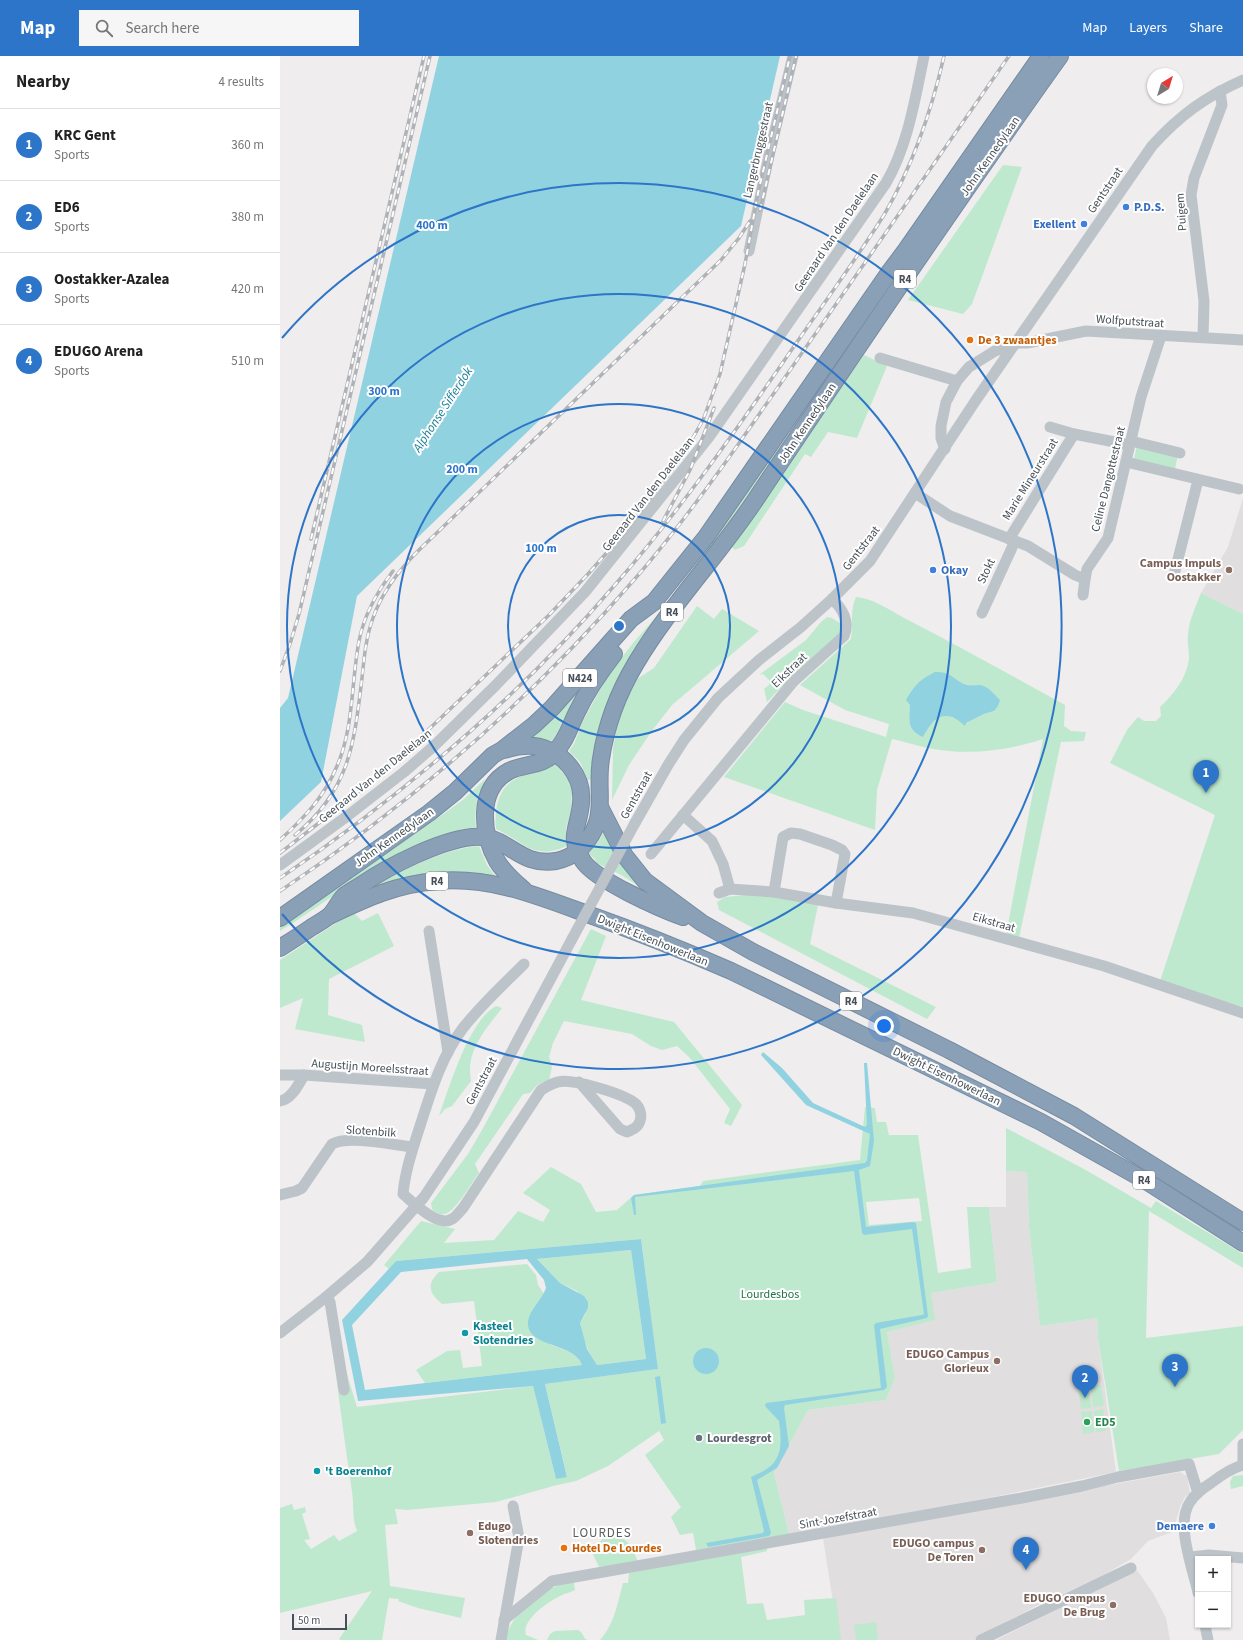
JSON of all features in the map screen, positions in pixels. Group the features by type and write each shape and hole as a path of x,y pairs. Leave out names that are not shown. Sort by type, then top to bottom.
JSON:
{"highway":[{"name":"John Kennedylaan","path":"280,918 429,813 455,792 489,759 534,725 552,708 631,619 654,602 706,537 1041,56"},
{"name":"John Kennedylaan","path":"280,948 328,916 343,897 380,873 436,848 468,838 487,838 498,841 526,858 549,862 562,860 578,851 593,832 600,807 600,762 607,730 624,685 637,662 688,589 730,537 919,259 1060,56"},
{"name":"Dwight Eisenhowerlaan","path":"526,892 505,872 493,852 487,838 485,820 487,803 492,788 500,778 508,772 518,767 534,765 547,760 555,753 565,738 590,687 603,667 638,626 654,602"},
{"name":"John Kennedylaan","path":"502,750 522,746 534,746 555,753 567,764 579,780 581,803 574,833 575,841 584,862 591,870 661,909 702,923"},
{"name":"John Kennedylaan","path":"600,807 625,856 645,881 702,923"},
{"name":"Dwight Eisenhowerlaan","path":"328,916 362,900 395,888 438,881 484,882 526,892 688,952 780,994 1041,1122 1146,1182 1243,1243"},
{"name":"Dwight Eisenhowerlaan","path":"702,923 760,955 949,1050 1074,1116 1243,1222"}],"street":[{"name":"Langerbruggestraat","path":"749,251 769,155 793,56"},
{"name":"Geeraard Van den Daelelaan","path":"280,865 346,817 404,772 434,746 551,629 611,561 709,437 886,183 896,165 913,110 924,56"},
{"name":"Gentstraat","path":"280,1342 328,1300 367,1262 417,1206 449,1161 474,1122 635,823 684,740 718,698 759,660 801,627 870,561 976,400 1017,343 1152,146 1168,128 1185,113 1220,91 1243,80"},
{"name":"Puigem","path":"1203,337 1204,301 1191,195 1194,178 1222,105 1220,91"},
{"name":"Wolfputstraat","path":"1017,343 1027,343 1086,331 1243,340"},
{"name":"Celine Dangottestraat","path":"1083,595 1087,569 1108,538 1141,397 1161,336"},
{"path":"945,449 940,438 941,426 946,402 957,381 969,368 984,357 1017,343"},
{"path":"880,358 957,381"},
{"name":"Marie Mineurstraat","path":"1050,427 1074,434 1180,453"},
{"name":"Marie Mineurstraat","path":"1012,540 1074,434"},
{"path":"1126,462 1238,489"},
{"path":"1174,574 1198,480"},
{"path":"915,493 950,516 1028,546 1075,575 1085,579"},
{"name":"Stokt","path":"982,613 1012,540"},
{"name":"Eikstraat","path":"651,854 793,682 844,636 847,629 846,619 838,605 832,599"},
{"name":"Eikstraat","path":"683,815 712,841 718,851 725,891 774,892 836,903 914,913 1104,966 1243,1013"},
{"path":"774,892 783,837 791,833 800,834 832,844 842,850 845,854 836,903"},
{"path":"429,931 448,1052"},
{"path":"524,964 462,1029 448,1052 433,1084 413,1147 404,1183 403,1194 436,1219 445,1221 452,1220 463,1208 541,1090 558,1082 579,1082 627,1098 637,1105 642,1116 639,1125 627,1132 620,1129 579,1082"},
{"name":"Augustijn Moreelsstraat","path":"280,1075 304,1075 433,1084"},
{"name":"Augustijn Moreelsstraat","path":"280,1101 287,1098 304,1075"},
{"name":"Slotenbilk","path":"280,1196 302,1188 332,1144 339,1141 350,1140 413,1147"},
{"name":"Gentstraat","path":"280,1333 328,1300"},
{"path":"328,1300 344,1390"},
{"path":"1198,1592 1186,1534 1184,1517 1186,1509 1190,1501 1198,1493 1226,1473 1243,1465 1243,1444"},
{"name":"Sint-Jozefstraat","path":"504,1620 552,1581 1022,1498 1118,1477 1189,1464 1198,1493"},
{"path":"501,1640 519,1538 513,1506"},
{"path":"1190,1557 1209,1555 1243,1558"},
{"path":"981,1640 1131,1568"},
{"path":"1205,1628 1208,1640"}],"shaded area":[{"name":"Campus Impuls Oostakker","path":"1243,498 1243,614 1201,593 1228,547"},
{"name":"EDUGO Campus Glorieux","path":"1006,1171 1027,1172 1029,1227 1040,1326 1097,1318 1098,1339 1116,1472 914,1513 789,1534 774,1473 808,1410 886,1400 895,1378 887,1332 906,1327 931,1293 997,1282 989,1207 1006,1207"},
{"name":"EDUGO campus De Toren","path":"1180,1472 1187,1476 1190,1493 1185,1497 1180,1507 1176,1521 1178,1530 1148,1541 1131,1559 1102,1576 1036,1606 974,1640 839,1640 823,1538"},
{"name":"EDUGO campus De Brug","path":"1137,1570 1153,1593 1166,1618 1170,1640 996,1640"}],"green space":[{"path":"1003,165 1022,167 972,304 963,314 908,300"},
{"path":"864,355 887,366 857,438 828,432 811,457 805,454 744,546 735,550 729,544"},
{"path":"1137,445 1178,454 1175,469 1134,459"},
{"path":"776,449 780,452 759,484 736,512 606,707 594,749 592,779 588,780 580,762 569,751 574,744 583,721 607,677 633,643 671,600"},
{"path":"1201,593 1243,614 1243,1007 1160,981 1215,815 1110,763 1127,730 1138,717 1144,721 1156,721 1161,716 1160,707 1179,686 1188,665 1189,629 1193,613"},
{"path":"856,597 882,605 1065,705 1064,726 1071,731 1086,732 1084,741 1061,742 1019,938 1006,935 1043,739 1020,746 997,750 961,752 935,749 892,739 877,790 875,830 724,777 785,702 803,710 886,737 889,724 845,710 800,685 851,639 854,602","holes":["964,684 976,686 994,711 966,723 946,715 939,718 928,728 909,721 910,705"]},
{"path":"697,606 714,619 722,609 759,631 672,705 651,732 629,765 612,800 613,748 619,717 628,696 637,679 654,668"},
{"path":"827,617 832,618 841,624 840,635 794,674 767,702 764,689 769,685 769,680 763,674 759,675 806,640"},
{"path":"583,684 575,696 553,741 530,736"},
{"path":"555,764 568,779 572,790 571,811 566,828 567,846 545,852 537,851 496,829 497,803 504,789 517,778 541,771"},
{"path":"485,779 477,799 475,816 476,827 449,833 398,855 350,884 280,931 280,927 464,799"},
{"path":"605,829 617,854 627,869 645,890 621,875 597,863 588,853 599,841"},
{"path":"479,846 487,865 496,877 476,873 425,875 364,892 390,877 435,857 465,848"},
{"path":"756,894 818,905 810,944 936,1007 927,1019 719,910 717,902 725,897"},
{"path":"353,912 362,921 378,913 394,946 329,979 328,1015 362,1025 365,1042 295,1029 303,998 280,1008 280,960"},
{"path":"591,929 606,936 581,1000 674,1022 742,1105 731,1126 724,1123 730,1109 690,1058 677,1046 662,1050 651,1046 632,1034 564,1021 553,1043 549,1057 552,1067 549,1080 537,1085 530,1093 523,1094 475,1164 479,1173 458,1203 444,1214 437,1213 432,1209 431,1203 468,1154"},
{"path":"496,1006 502,1008 478,1041 474,1050 470,1070 471,1081 452,1106 445,1109 439,1116 454,1073 469,1040 477,1025 486,1014"},
{"name":"Lourdesbos","path":"865,1107 875,1108 877,1122 886,1122 889,1135 918,1135 938,1273 971,1268 967,1207 989,1207 997,1282 931,1293 935,1320 887,1332 895,1378 886,1400 808,1410 774,1473 789,1534 696,1550 693,1533 680,1535 671,1517 681,1507 645,1455 664,1440 659,1431 608,1466 576,1481 496,1502 407,1510 395,1509 398,1524 385,1525 390,1586 465,1598 461,1618 418,1608 398,1601 399,1599 389,1598 382,1640 341,1640 339,1639 372,1591 280,1613 280,1508 292,1504 294,1510 305,1507 306,1512 302,1514 310,1539 304,1540 311,1549 334,1535 339,1541 357,1531 354,1522 352,1492 335,1367 346,1371 357,1407 533,1386 556,1479 567,1476 545,1384 658,1369 641,1239 396,1261 389,1269 384,1265 421,1221 455,1229 444,1243 494,1240 518,1211 543,1222 550,1210 523,1193 551,1167 581,1184 596,1212 617,1210 634,1195 700,1186 703,1181 860,1160","holes":["919,1198 922,1221 869,1225 866,1202"]},
{"path":"1006,1128 1084,1169 1151,1208 1156,1201 1243,1254 1243,1268 1149,1211 1146,1338 1243,1326 1243,1430 1219,1454 1119,1471 1098,1339 1097,1318 1040,1326 1029,1227 1027,1172 1006,1171"},
{"path":"631,1250 646,1359 597,1365 588,1350 582,1334 580,1323 586,1313 577,1291 560,1283 537,1259"},
{"path":"527,1264 536,1275 538,1285 544,1294 534,1309 551,1345 573,1354 582,1365 425,1383 416,1370 447,1351 460,1350 463,1368 482,1366 474,1301 442,1304 434,1296 431,1289 432,1281 439,1272"},
{"path":"1101,1385 1104,1406 1093,1407 1091,1386"},
{"path":"1089,1386 1091,1408 1081,1409 1078,1388"},
{"path":"1103,1409 1106,1431 1096,1432 1094,1411"},
{"name":"ED5","path":"1092,1411 1094,1432 1083,1434 1081,1412"},
{"path":"1243,1475 1243,1486 1231,1489 1230,1482 1233,1476"},
{"path":"607,1535 619,1536 624,1539 634,1552 638,1563 599,1567 591,1550"},
{"path":"767,1547 767,1551 741,1557 747,1604 763,1603 767,1620 805,1615 804,1600 836,1598 841,1640 600,1640 609,1627 623,1583 628,1583 629,1573"},
{"path":"568,1582 574,1583 575,1590 562,1595 543,1607 531,1618 528,1623 526,1635 538,1640 505,1640 514,1620 521,1611 547,1590"},
{"path":"876,1622 878,1640 856,1640 854,1625"},
{"path":"578,1630 582,1633 585,1639 588,1640 547,1640 550,1634 555,1631"}],"water":[{"name":"Alphonse Sifferdok","path":"439,56 780,56 741,226 357,596 321,782 280,821 280,708 288,698"},
{"path":"935,672 948,674 966,685 980,685 986,687 1000,700 998,706 994,711 966,723 965,726 952,717 941,717 932,724 923,737 914,731 910,724 910,705 906,700 918,683"},
{"path":"763,1052 782,1068 813,1103 865,1127 867,1125 864,1063 867,1063 874,1141 870,1166 859,1170 866,1227 913,1222 916,1223 928,1316 927,1318 880,1329 887,1387 884,1390 785,1405 784,1408 789,1446 777,1468 757,1480 771,1533 769,1536 708,1547 706,1543 763,1533 764,1531 751,1477 766,1469 773,1463 779,1453 781,1440 779,1421 765,1406 766,1403 881,1388 874,1325 876,1323 924,1314 912,1229 864,1235 862,1233 854,1171 635,1197 636,1215 634,1215 631,1198 634,1195 865,1163 867,1160 870,1134 806,1105 761,1055"},
{"path":"641,1239 658,1369 545,1384 567,1477 556,1479 533,1386 358,1401 342,1320 396,1261","holes":["631,1250 646,1359 597,1365 587,1349 580,1323 588,1308 588,1302 584,1296 560,1283 537,1259","527,1259 544,1280 546,1288 529,1317 529,1330 534,1336 542,1341 570,1352 582,1365 365,1390 352,1325 401,1272"]},
{"path":"706,1348 715,1352 719,1361 715,1370 706,1374 697,1370 693,1361 697,1352"},
{"path":"660,1376 666,1423 661,1424 655,1377"}],"railway":[{"path":"311,539 424,56"},
{"path":"280,671 299,614 430,56"},
{"path":"280,853 346,802 407,750 549,615 625,532 682,457 703,420 720,374 745,264 758,193 790,56"},
{"path":"760,210 796,56"},
{"path":"280,878 326,846 414,779 498,706 577,628 660,531 745,416 884,215 904,177 920,138 933,98 944,56"},
{"path":"280,891 329,858 376,823 467,748 553,667 594,625 647,565 723,466 1009,56"},
{"path":"295,835 328,801 346,764 352,745 356,724 369,633 373,618 386,590 405,565 419,550 721,260 739,238 750,221"},
{"path":"663,521 690,470 714,408"},
{"path":"280,840 320,797 337,766 349,720 356,657 361,631 372,604 393,571"}],"place":[{"name":"P.D.S.","path":"1126,207"},
{"name":"Exellent","path":"1084,224"},
{"name":"De 3 zwaantjes","path":"970,340"},
{"name":"Okay","path":"933,570"},
{"name":"Campus Impuls Oostakker","path":"1229,570"},
{"name":"KRC Gent","path":"1206,793"},
{"name":"Kasteel Slotendries","path":"465,1333"},
{"name":"EDUGO Campus Glorieux","path":"997,1361"},
{"name":"Oostakker-Azalea","path":"1175,1387"},
{"name":"ED6","path":"1085,1398"},
{"name":"ED5","path":"1087,1422"},
{"name":"Lourdesgrot","path":"699,1438"},
{"name":"'t Boerenhof","path":"317,1471"},
{"name":"Demaere","path":"1212,1526"},
{"name":"Edugo Slotendries","path":"470,1533"},
{"name":"Hotel De Lourdes","path":"564,1548"},
{"name":"EDUGO campus De Toren","path":"982,1550"},
{"name":"EDUGO Arena","path":"1026,1570"},
{"name":"EDUGO campus De Brug","path":"1113,1605"}],"district":[{"name":"LOURDES","path":"602,1532"}]}
